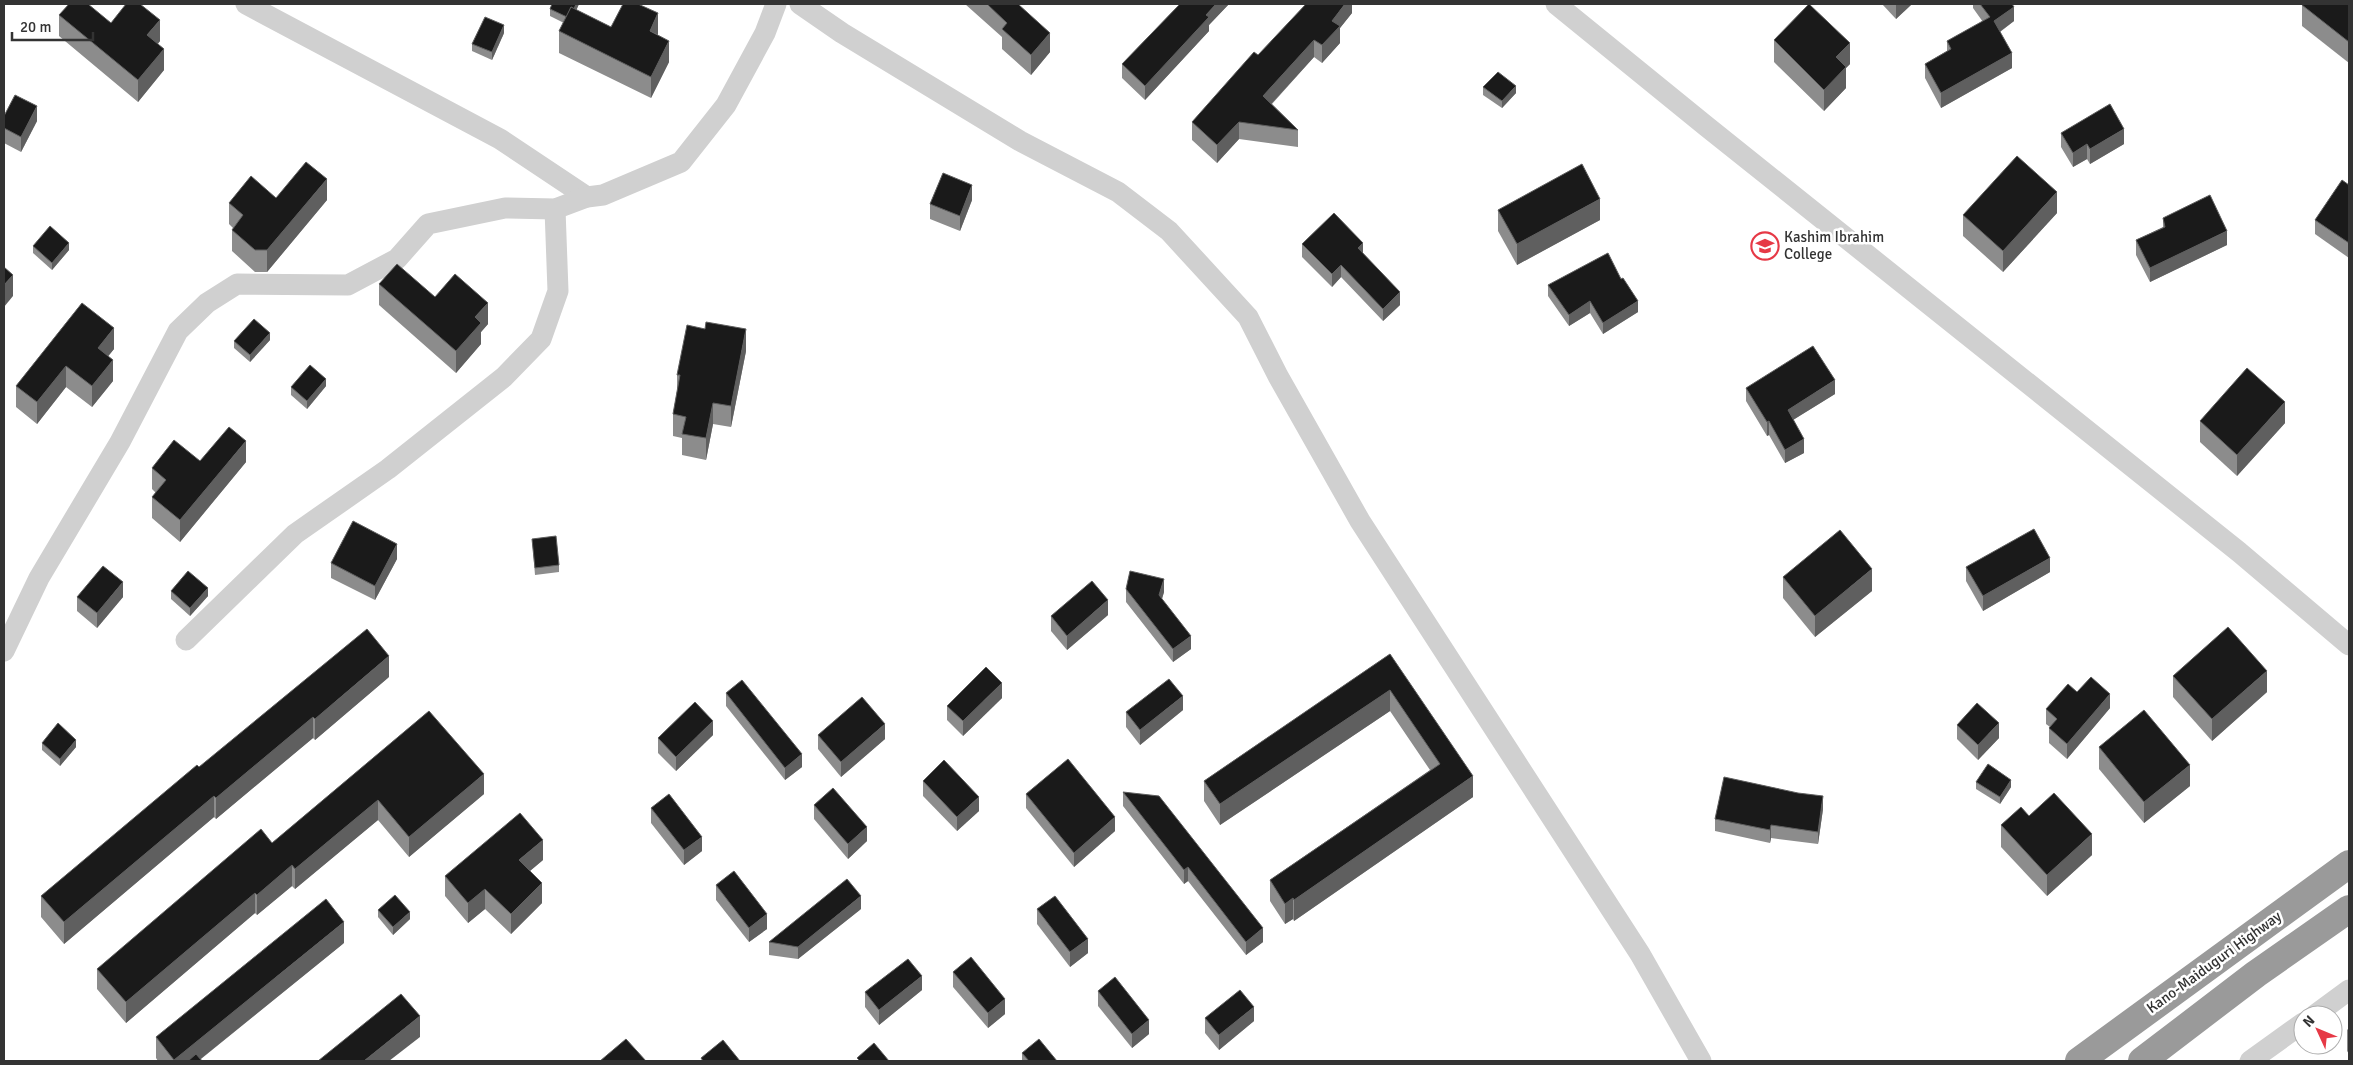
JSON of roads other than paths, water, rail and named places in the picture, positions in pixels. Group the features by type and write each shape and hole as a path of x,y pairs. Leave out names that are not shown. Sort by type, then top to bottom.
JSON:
{"highway":[{"name":"Kano-Maiduguri Highway","path":"2079,1061 2349,864"},
{"path":"2142,1061 2256,974 2349,909"}],"street":[{"path":"246,4 500,139 587,197"},
{"path":"4,651 39,578 120,442 178,331 207,303 237,284 348,285 397,259 428,224 505,208 555,209 587,197 602,195 681,162 726,105 765,33 776,4"},
{"path":"800,4 842,33 1020,141 1118,192 1169,231 1248,317 1278,376 1360,521 1640,954 1701,1061"},
{"path":"1557,4 1714,132 2231,545 2349,645"},
{"path":"186,640 295,534 388,469 504,377 541,339 558,291 555,209"},
{"path":"2329,1005 2349,990"},
{"path":"2250,1061 2293,1031"}],"place":[{"name":"Kashim Ibrahim College","path":"1765,246"}]}
